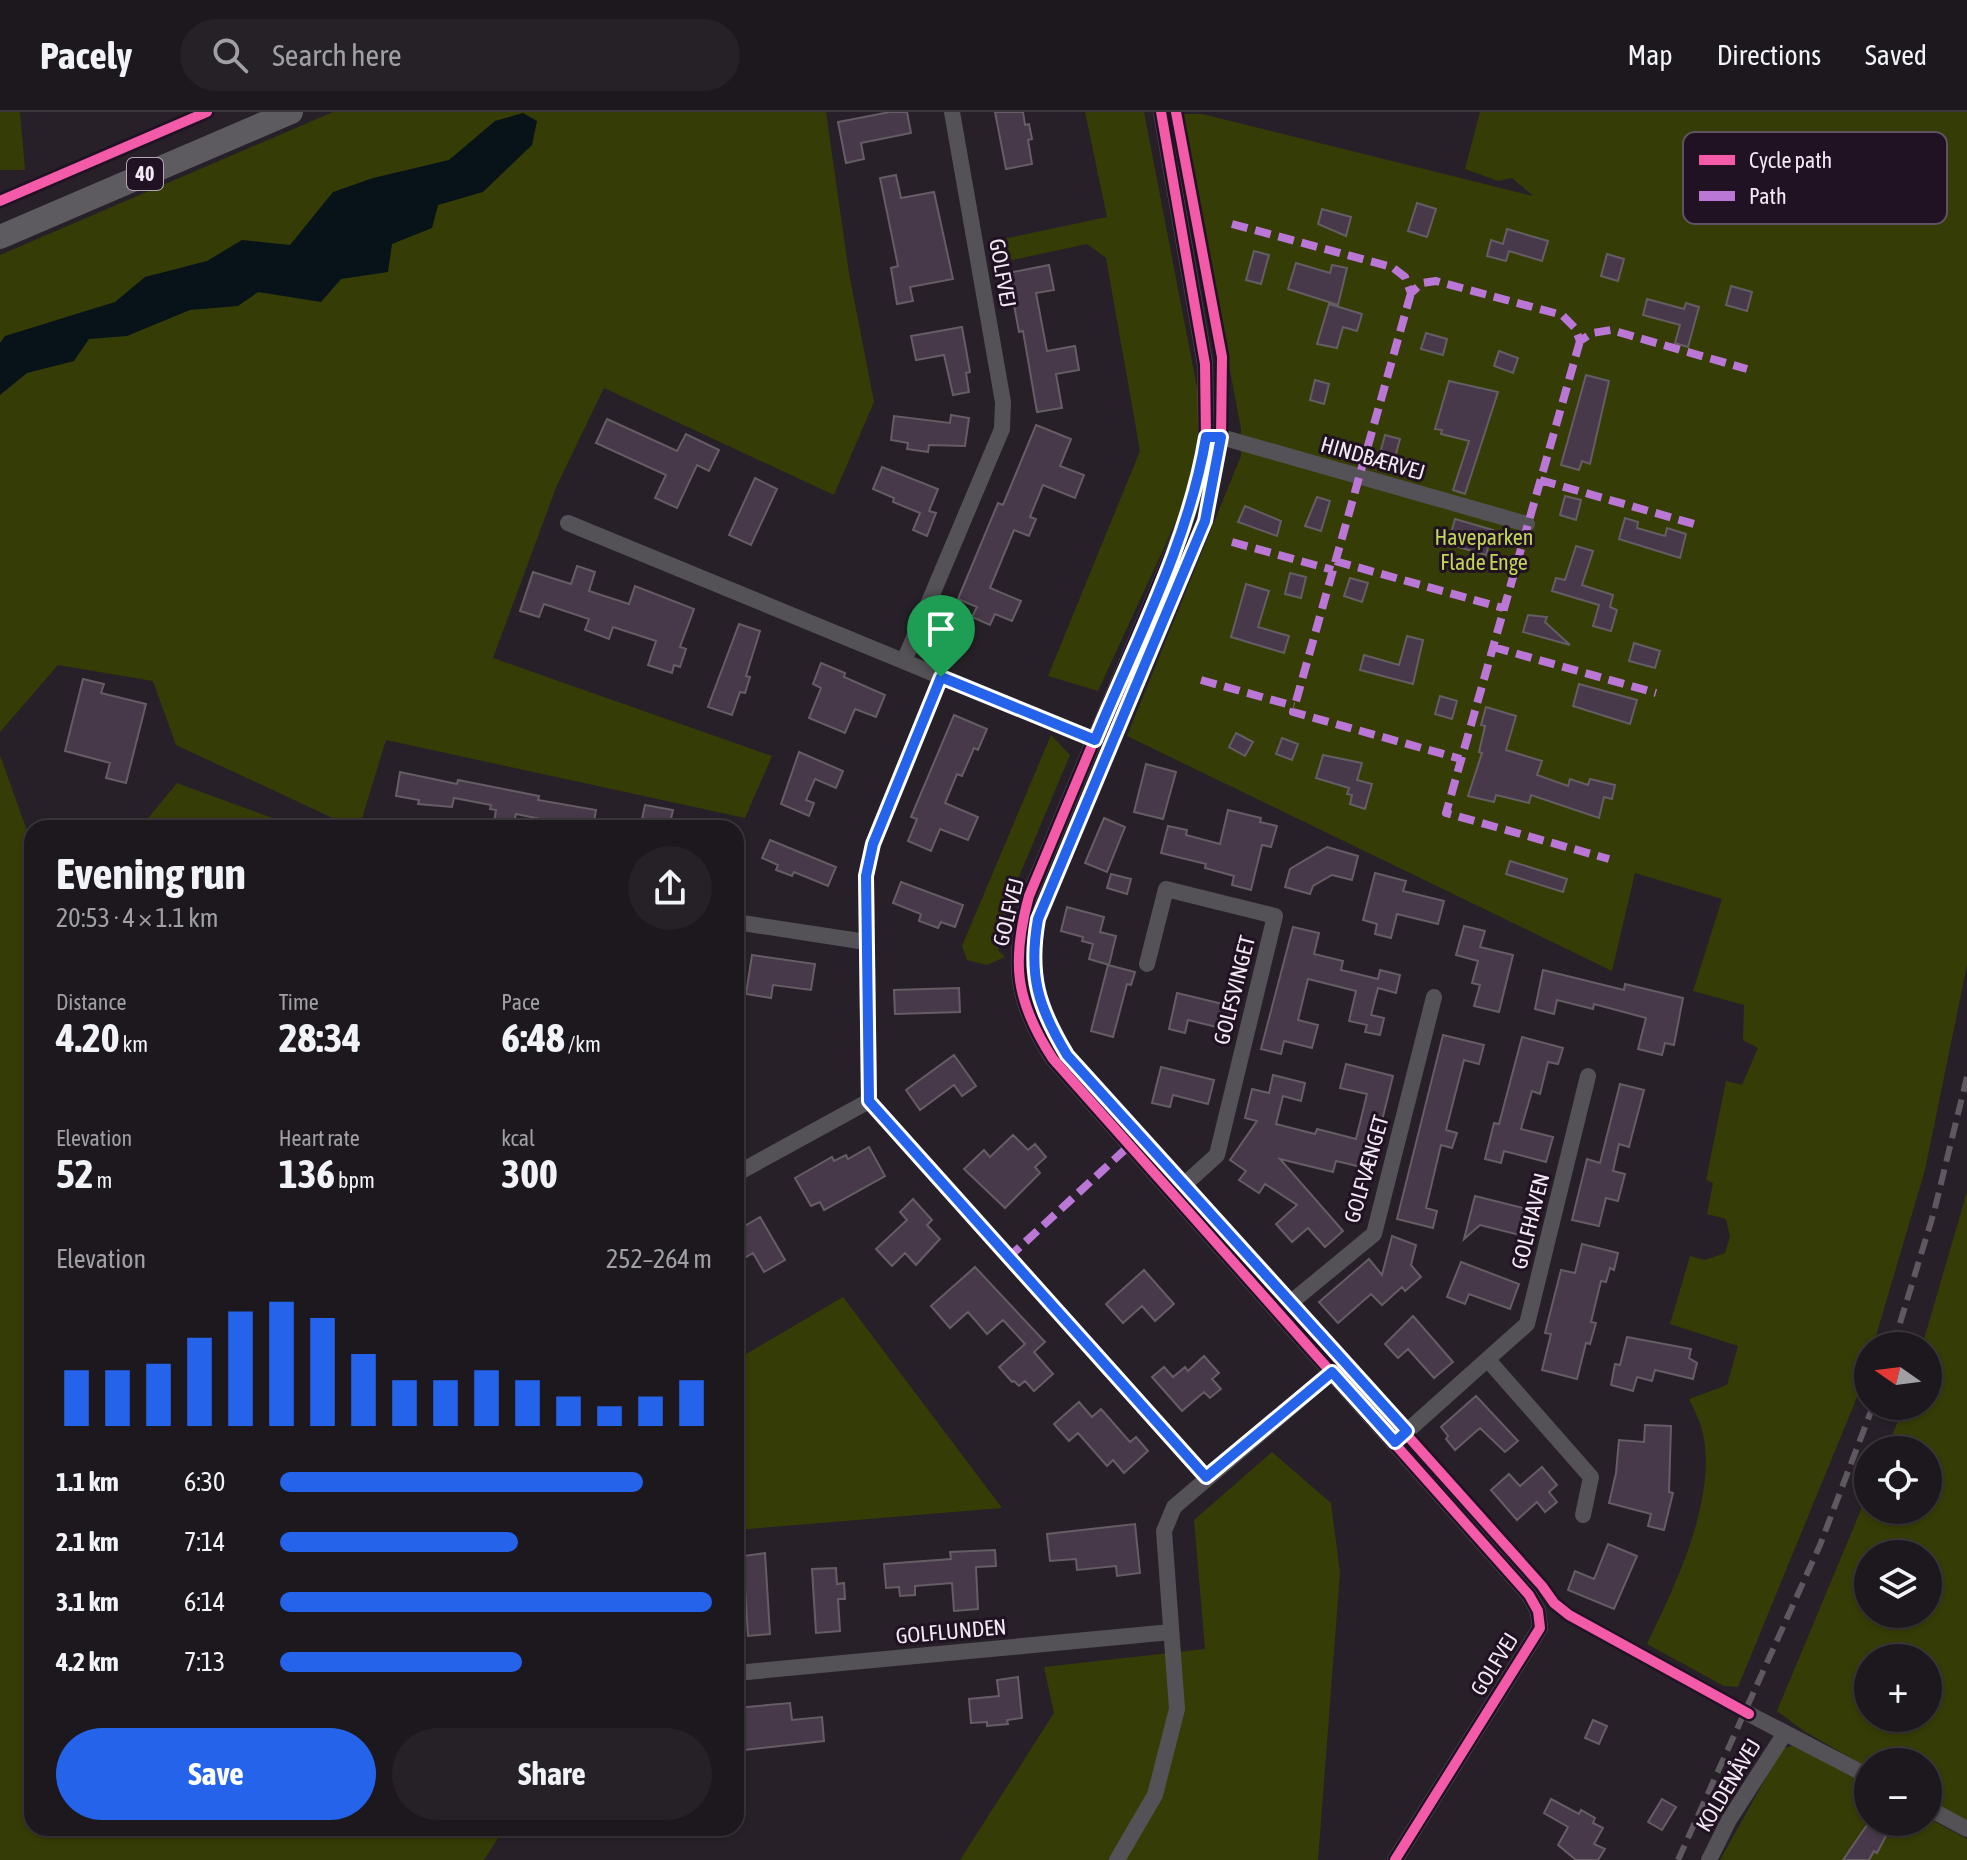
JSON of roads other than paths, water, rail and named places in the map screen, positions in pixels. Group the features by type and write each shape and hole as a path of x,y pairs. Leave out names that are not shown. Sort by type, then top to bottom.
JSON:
{"main road":[{"name":"40","path":"0,237 291,112"}],"street":[{"name":"GOLFVEJ","path":"904,661 1002,429 1003,402 952,112"},
{"name":"GOLFVEJ","path":"1161,112 1205,364 1206,437 1199,479 1184,525 1029,896 1017,957 1019,982 1034,1031 1053,1059 1395,1442 1529,1595 1538,1611 1540,1628 1395,1860"},
{"name":"HINDBÆRVEJ","path":"1206,437 1221,437 1527,524"},
{"path":"568,523 1095,740"},
{"path":"941,677 873,844 866,876 869,1101 1206,1477"},
{"name":"GOLFSVINGET","path":"1147,964 1166,889 1275,916 1217,1155 1174,1194"},
{"path":"744,923 866,942"},
{"name":"GOLFVÆNGET","path":"1278,1313 1374,1234 1434,997"},
{"name":"GOLFHAVEN","path":"1395,1442 1527,1324 1588,1076"},
{"path":"744,1170 869,1101"},
{"path":"1488,1360 1591,1477 1583,1515"},
{"path":"1117,1860 1155,1795 1177,1709 1164,1531 1174,1507 1332,1372"},
{"name":"GOLFLUNDEN","path":"744,1672 1171,1632"},
{"path":"1749,1714 1854,1769"},
{"name":"KOLDENÅVEJ","path":"1709,1860 1729,1820 1785,1733"},
{"path":"1942,1816 1967,1829"}],"railway":[{"path":"1897,1332 1934,1212 1967,1077"},
{"path":"1678,1860 1820,1545 1868,1420"}],"park label":[{"name":"Haveparken Flade Enge","path":"1484,550"}]}
